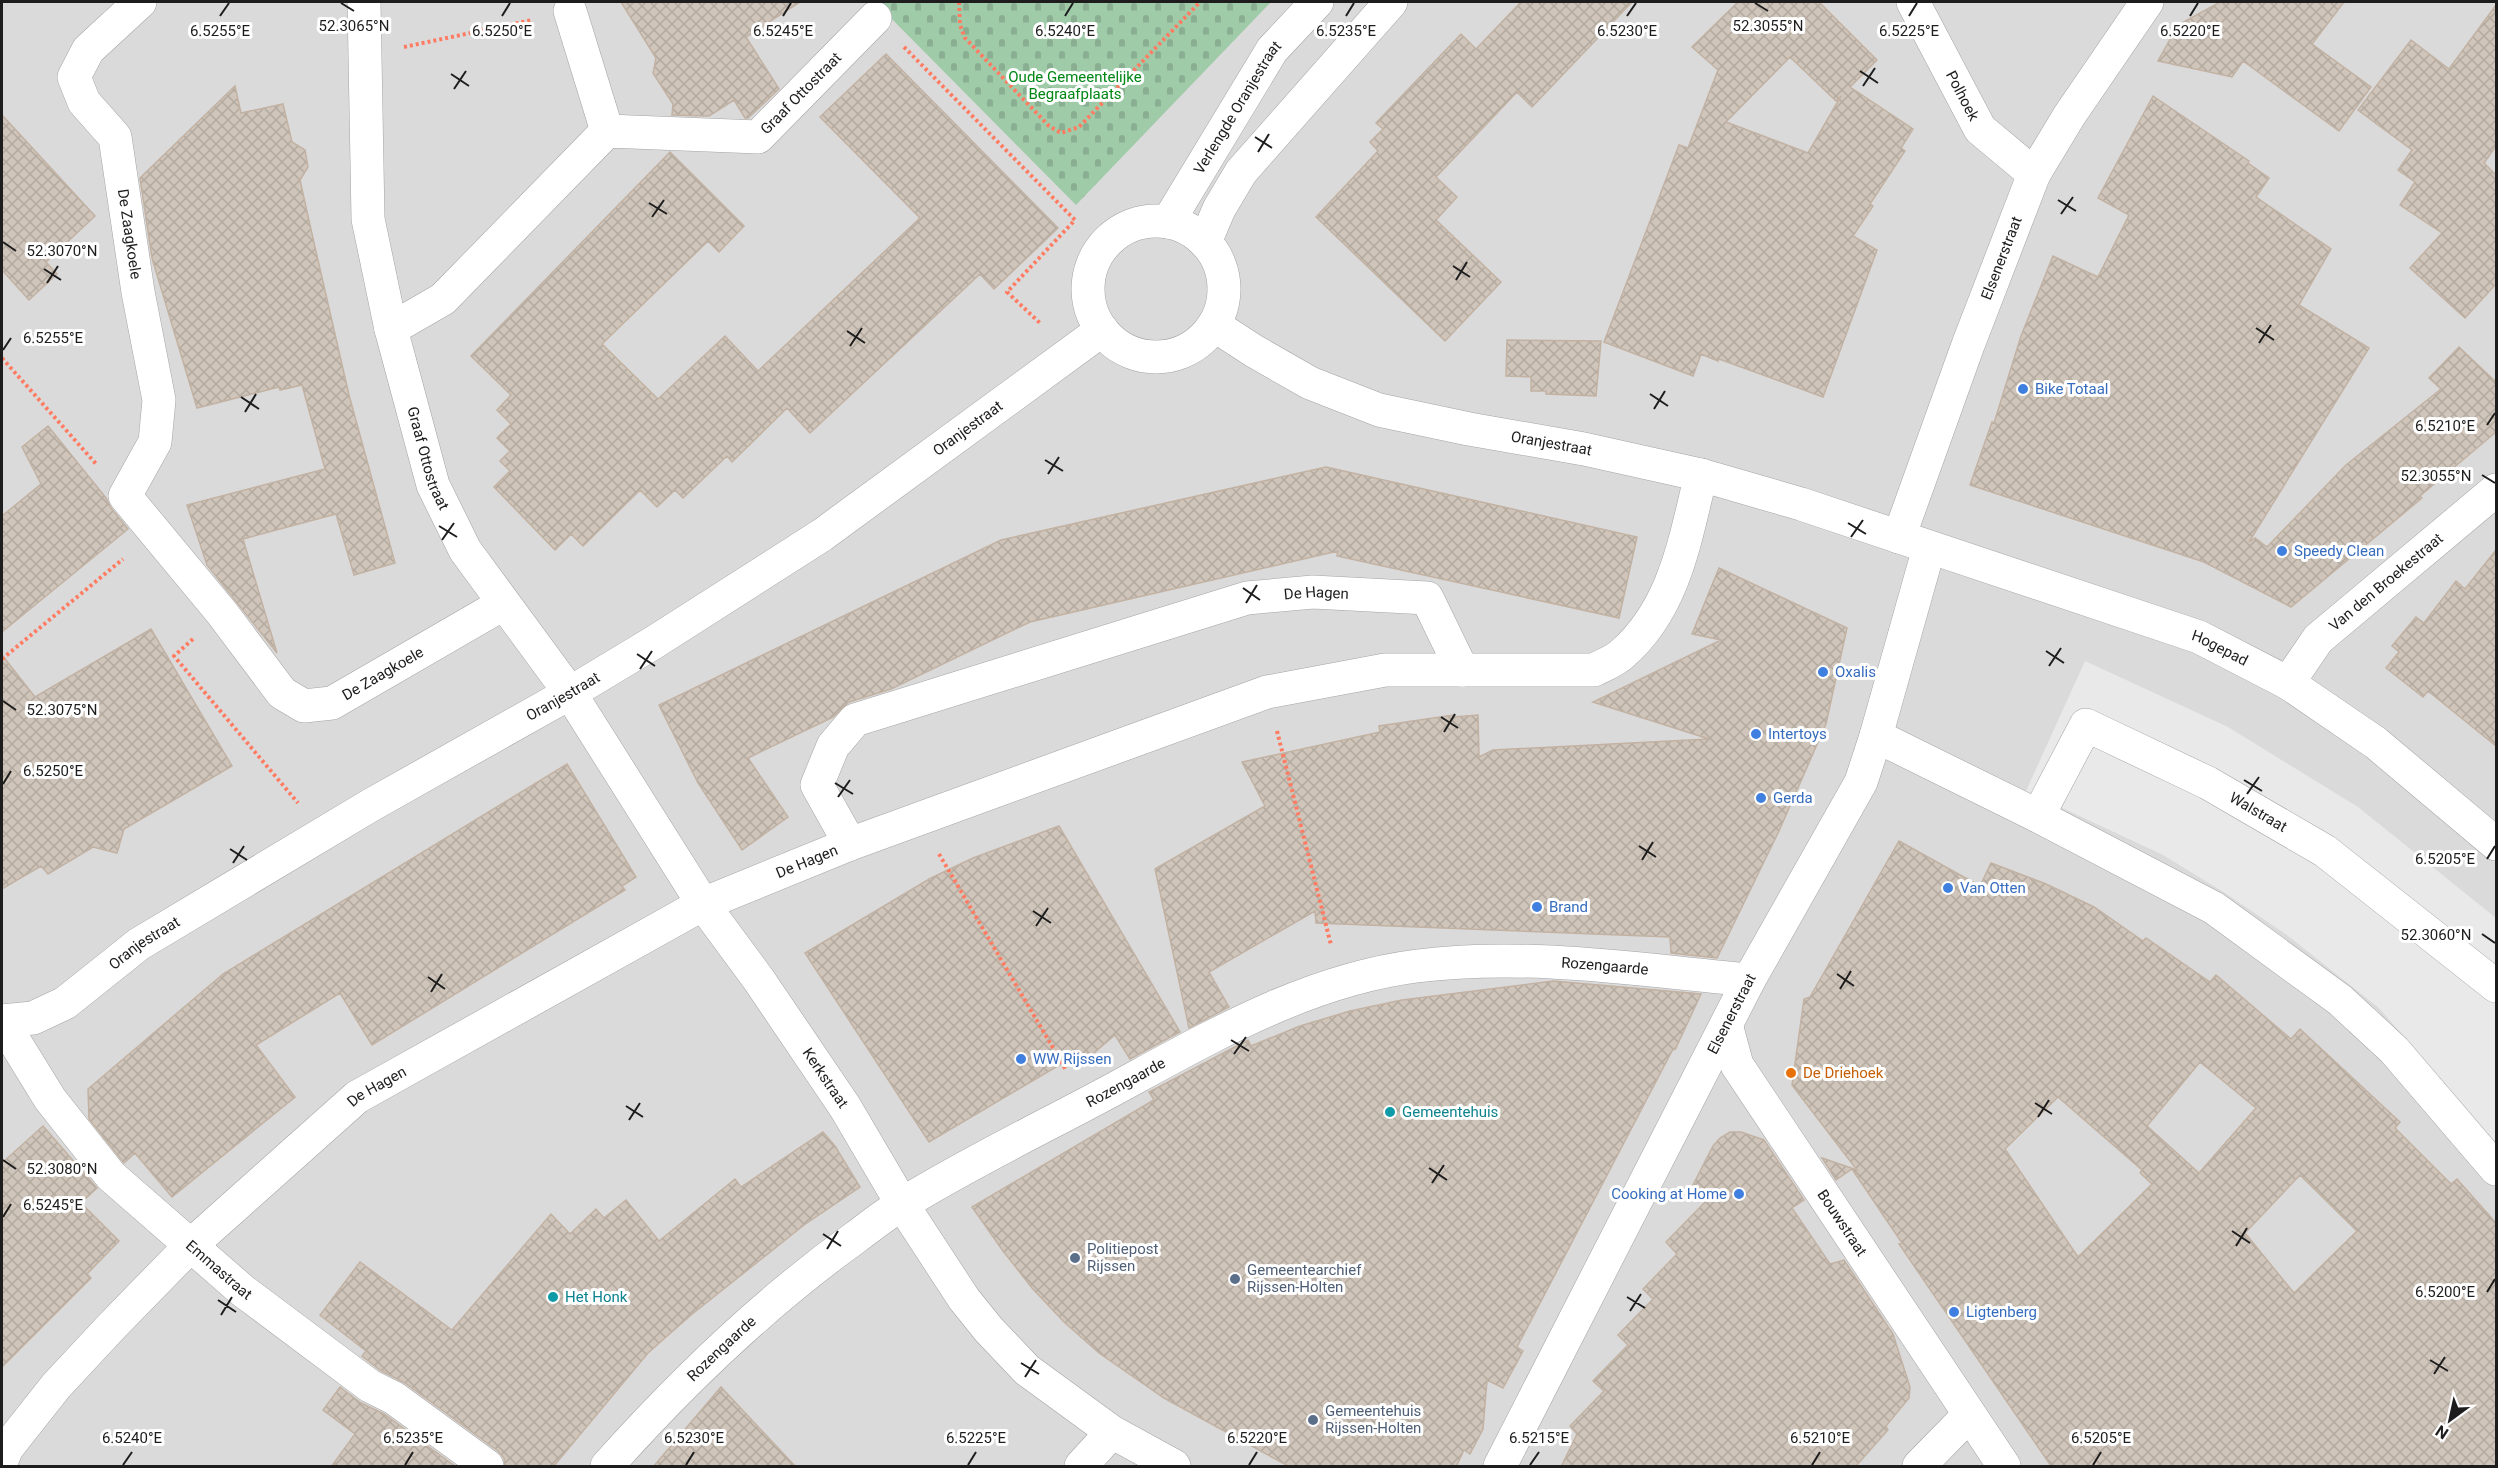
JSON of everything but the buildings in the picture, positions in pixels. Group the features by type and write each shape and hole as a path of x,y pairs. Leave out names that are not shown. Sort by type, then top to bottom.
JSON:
{"street":[{"name":"De Zaagkoele","path":"140,2 88,50 74,77 84,102 115,137 138,292 159,400 155,442 126,496 222,613 282,693 304,706 332,703 503,604"},
{"name":"Graaf Ottostraat","path":"364,2 368,219 392,329 433,484 465,550 570,693"},
{"name":"Verlengde Oranjestraat","path":"1168,222 1272,50 1317,2"},
{"path":"1205,242 1219,209 1241,172 1391,2"},
{"name":"Polhoek","path":"1913,2 1980,129 2034,174"},
{"name":"Elsenerstraat","path":"1899,537 1968,345 2034,174 2069,116 2146,2"},
{"path":"392,329 443,299 607,131 570,11"},
{"name":"Graaf Ottostraat","path":"607,131 758,137 875,18"},
{"path":"1142,221 1168,222 1189,228 1205,242 1222,272 1224,291 1221,308 1214,325 1204,337 1191,347 1175,354 1143,356 1114,342 1102,330 1090,306 1088,279 1098,253 1116,233 1142,221"},
{"name":"Oranjestraat","path":"1214,325 1254,351 1310,382 1379,410 1468,429 1584,449 1701,475 1802,504 1899,537"},
{"name":"Oranjestraat","path":"2,1021 33,1018 65,1004 139,944 371,805 570,693 822,535 1102,330"},
{"name":"De Hagen","path":"2,1460 7,1448 56,1386 190,1246 357,1096 703,904 850,844 1267,692 1375,671 1594,670 1621,656 1659,612 1671,588 1701,475"},
{"name":"Van den Broekestraat","path":"2288,683 2318,639 2496,490"},
{"name":"Hogepad","path":"1899,537 2199,637 2288,683 2376,743 2496,844"},
{"name":"Elsenerstraat","path":"1500,1467 1727,1028 1749,980 1861,782 1929,548"},
{"name":"De Hagen","path":"850,844 817,785 833,746 855,720 1247,598 1313,592 1428,598 1462,670"},
{"name":"Kerkstraat","path":"570,693 703,904 759,980 845,1107 946,1273 988,1330 1027,1370 1112,1432 1174,1467"},
{"name":"Walstraat","path":"2038,816 2086,725 2208,783 2325,850 2496,986"},
{"path":"1876,736 2038,816 2214,908 2340,1000 2394,1050 2496,1169"},
{"name":"Rozengaarde","path":"607,1467 649,1419 731,1339 813,1268 902,1204 1208,1038 1289,999 1340,982 1414,966 1455,962 1528,961 1749,980"},
{"name":"Emmastraat","path":"2,1021 50,1099 111,1176 243,1292 361,1379 394,1398 487,1467"},
{"name":"Bouwstraat","path":"1727,1028 1737,1065 2004,1467"},
{"path":"1919,1467 1969,1415"},
{"path":"1081,1467 1112,1432"}],"path":[{"path":"959,2 960,25 965,38 1049,126 1061,133 1079,127 1200,2"},
{"path":"366,56 570,11"},
{"path":"875,18 1075,220 1007,292 1037,320 1067,356"},
{"path":"2,358 126,496"},
{"path":"2,659 156,532"},
{"path":"222,613 174,656 300,805"},
{"path":"1267,692 1340,982"},
{"path":"918,819 1087,1104"}],"shaded area":[{"path":"2,2 2496,2 2496,1466 2,1466"},
{"path":"2085,661 2228,727 2358,807 2496,918 2496,1143 2379,1008 2287,935 2163,855 2026,791"}],"green space":[{"name":"Oude Gemeentelijke Begraafplaats","path":"875,2 1271,2 1076,205"}],"place":[{"name":"Bike Totaal","path":"2023,389"},
{"name":"Speedy Clean","path":"2282,551"},
{"name":"Oxalis","path":"1823,672"},
{"name":"Intertoys","path":"1756,734"},
{"name":"Gerda","path":"1761,798"},
{"name":"Van Otten","path":"1948,888"},
{"name":"Brand","path":"1537,907"},
{"name":"WW Rijssen","path":"1021,1059"},
{"name":"De Driehoek","path":"1791,1073"},
{"name":"Gemeentehuis","path":"1390,1112"},
{"name":"Cooking at Home","path":"1739,1194"},
{"name":"Politiepost Rijssen","path":"1075,1258"},
{"name":"Gemeentearchief Rijssen-Holten","path":"1235,1279"},
{"name":"Het Honk","path":"553,1297"},
{"name":"Ligtenberg","path":"1954,1312"},
{"name":"Gemeentehuis Rijssen-Holten","path":"1313,1420"}]}
